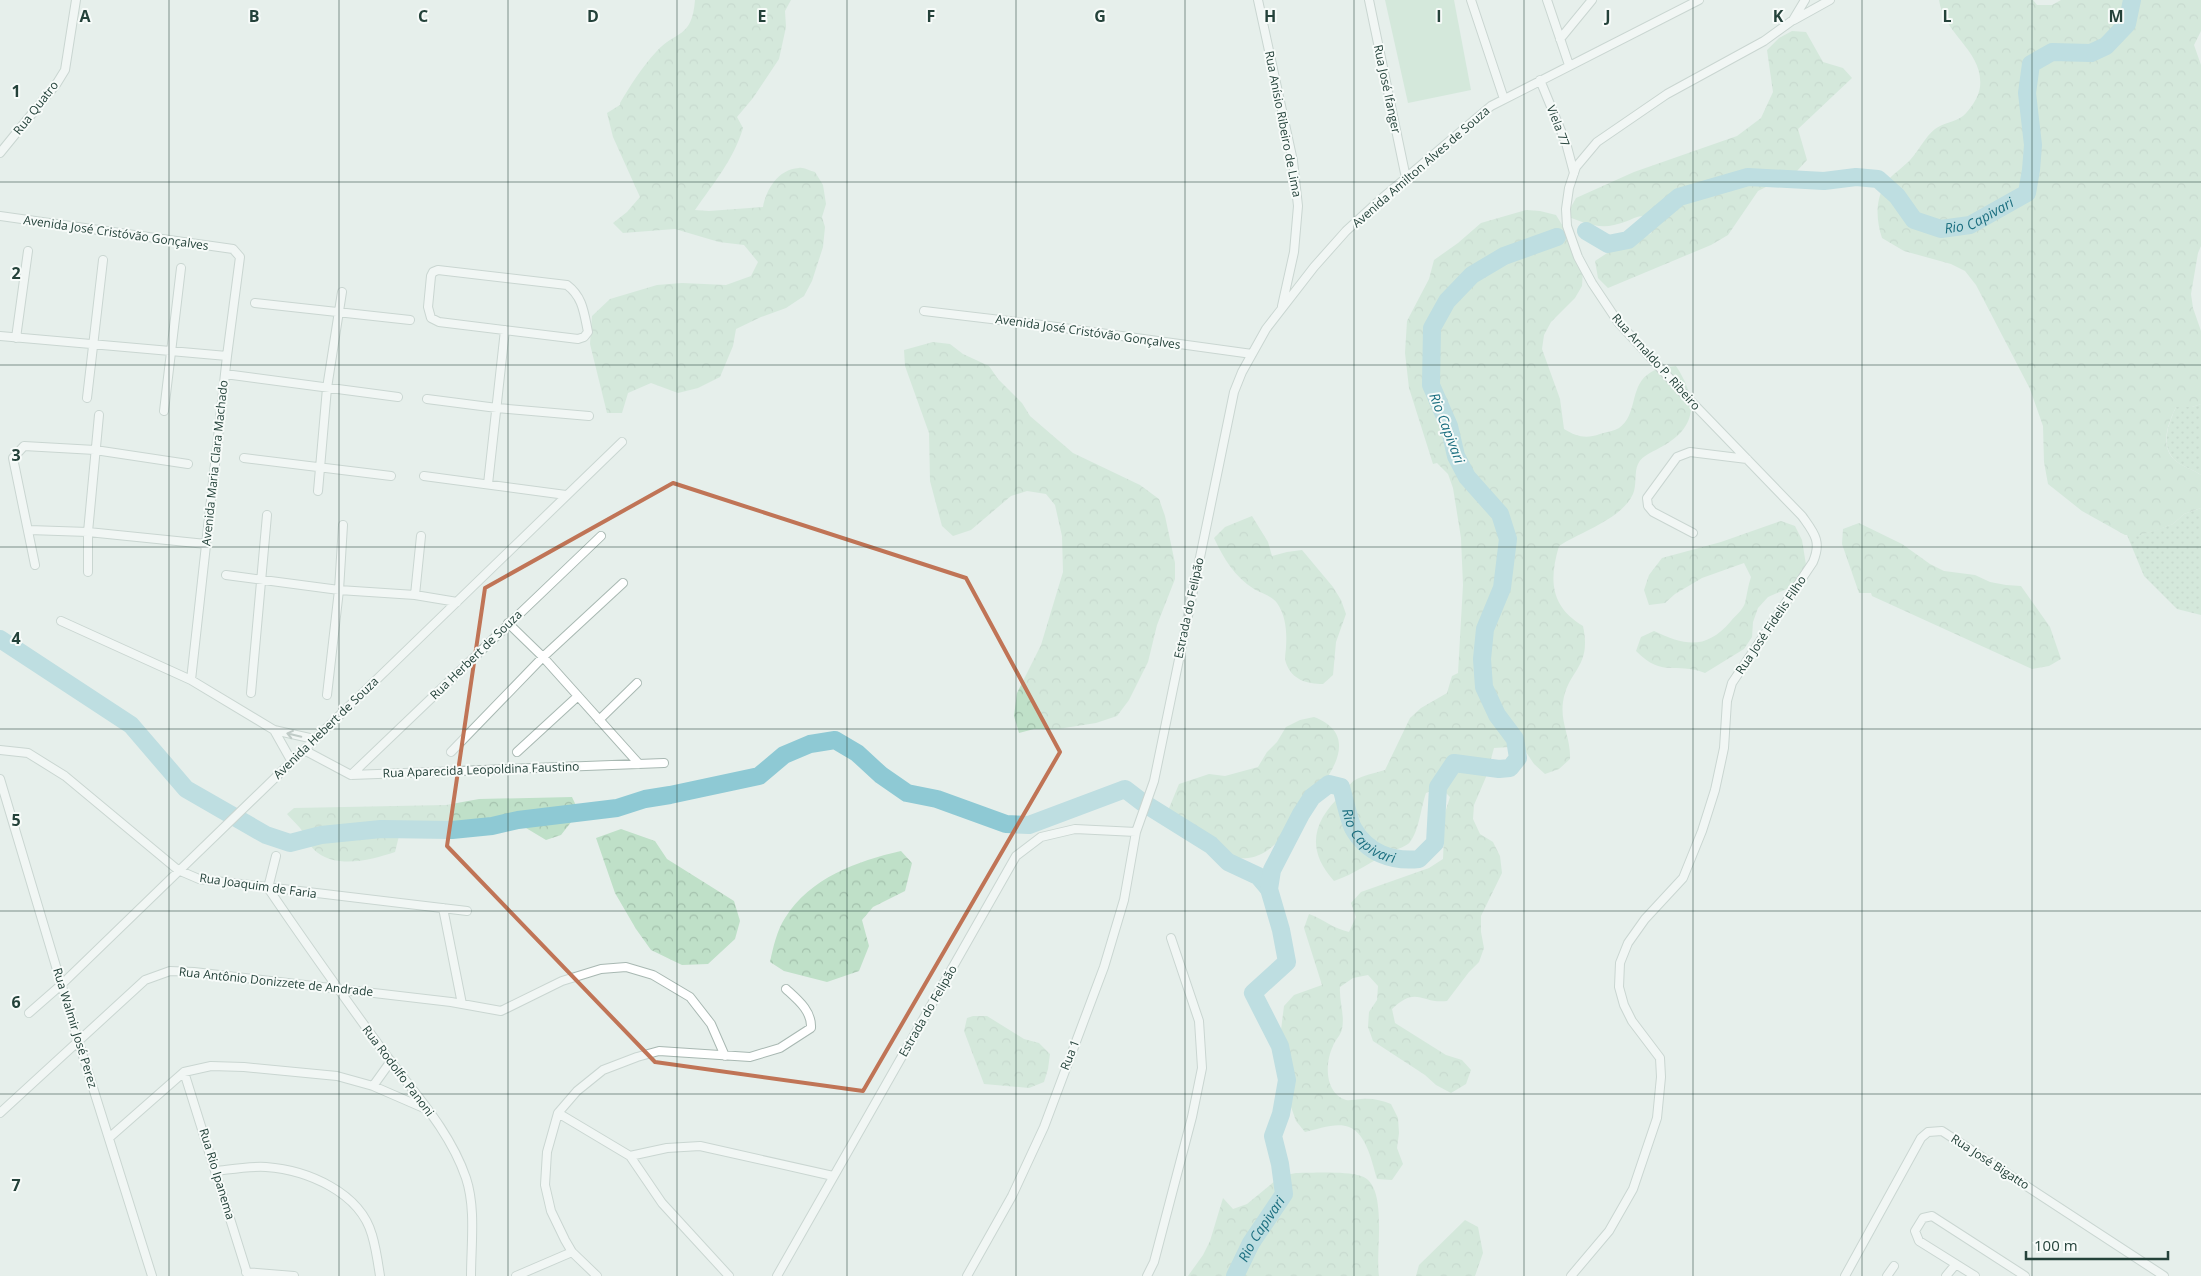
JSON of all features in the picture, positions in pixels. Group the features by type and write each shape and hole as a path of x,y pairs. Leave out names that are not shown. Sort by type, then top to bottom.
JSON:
{"street":[{"name":"Rua Quatro","path":"0,153 57,84 64,70 76,0"},
{"name":"Rua Anísio Ribeiro de Lima","path":"1258,0 1293,161 1298,206 1294,252 1282,308"},
{"name":"Rua José Ifanger","path":"1369,0 1406,178"},
{"path":"1471,0 1504,99"},
{"path":"1547,0 1569,64"},
{"path":"1560,38 1592,0"},
{"name":"Avenida Amilton Alves de Souza","path":"1234,392 1252,354 1282,308 1314,267 1346,232 1491,106 1569,64 1699,0"},
{"name":"Rua Arnaldo P. Ribeiro","path":"1802,516 1684,394 1618,322 1592,283 1572,244 1567,226 1566,209 1569,188 1574,173 1584,155 1597,142 1667,94 1764,41 1793,20 1804,0"},
{"path":"1793,20 1830,0"},
{"name":"Viela 77","path":"1540,80 1566,143 1574,173"},
{"name":"Avenida José Cristóvão Gonçalves","path":"0,216 233,249"},
{"name":"Avenida Maria Clara Machado","path":"191,680 227,356 240,257 233,249"},
{"path":"16,338 28,251"},
{"path":"88,398 92,345 103,260"},
{"path":"164,410 181,268"},
{"path":"438,270 567,285 574,290 581,300 588,332 584,337 578,339 505,330 439,322 431,318 428,307 433,272 438,270"},
{"path":"318,491 327,388 342,292"},
{"path":"255,303 410,320"},
{"name":"Avenida José Cristóvão Gonçalves","path":"924,311 1042,324 1252,354"},
{"path":"488,484 505,330"},
{"path":"0,336 227,356"},
{"path":"225,374 398,398"},
{"name":"Estrada do Felipão","path":"1138,822 1154,781 1234,392"},
{"path":"428,399 497,408 589,416"},
{"path":"88,572 88,532 99,416"},
{"name":"Avenida Hebert de Souza","path":"29,1013 61,985 622,442"},
{"path":"35,565 30,530 13,458 24,446 95,450 188,464"},
{"path":"1693,533 1652,512 1648,506 1647,498 1677,457 1684,453 1690,452 1747,459"},
{"path":"244,458 391,476"},
{"path":"424,476 566,495"},
{"path":"251,693 267,515"},
{"name":"Rua José Fidelis Filho","path":"1572,1276 1609,1231 1633,1189 1657,1118 1662,1077 1660,1058 1632,1021 1624,1005 1619,987 1620,963 1628,943 1645,920 1683,878 1715,790 1724,748 1727,702 1732,683 1816,556 1818,551 1815,534 1802,516"},
{"path":"327,695 339,590 343,525"},
{"path":"30,530 88,532 206,544"},
{"path":"415,595 421,536"},
{"name":"Rua Herbert de Souza","path":"351,776 508,623 601,536"},
{"path":"226,575 339,590 415,595 457,602"},
{"path":"451,752 544,657 623,583"},
{"path":"61,621 191,680 274,730 314,740"},
{"path":"508,623 544,657 639,764"},
{"path":"599,720 637,683"},
{"path":"517,752 578,696"},
{"path":"274,730 292,762"},
{"name":"Rua Joaquim de Faria","path":"0,750 28,753 65,776 178,870 199,880 467,911"},
{"path":"304,750 351,776"},
{"name":"Rua Aparecida Leopoldina Faustino","path":"351,776 664,763"},
{"name":"Rua Walmir José Perez","path":"0,779 61,985 152,1276"},
{"name":"Rua 1","path":"966,1276 1012,1196 1044,1127 1104,967 1124,900 1138,822"},
{"name":"Estrada do Felipão","path":"777,1276 1016,856 1041,837 1076,829 1136,832"},
{"path":"268,888 276,856"},
{"name":"Rua Rodolfo Panoni","path":"268,888 337,988 454,1148 466,1180 471,1214 471,1276"},
{"path":"443,908 462,1004"},
{"path":"1147,1276 1154,1262 1192,1117 1202,1068 1199,1021 1171,938"},
{"name":"Rua Antônio Donizzete de Andrade","path":"0,1113 145,980 170,971 395,995 501,1011 562,981 602,969 626,967 654,975 690,996 711,1024 725,1056"},
{"path":"597,1276 572,1252 551,1211 545,1185 547,1152 558,1113 577,1090 603,1070 637,1057 659,1051 750,1058 780,1048 811,1028 812,1018 800,1002 786,989"},
{"path":"373,1086 391,1061"},
{"path":"110,1137 184,1072 210,1066 244,1067 337,1076 373,1086 427,1109"},
{"name":"Rua Rio Ipanema","path":"184,1072 247,1274"},
{"path":"558,1113 630,1156 662,1203 710,1258 729,1276"},
{"name":"Rua José Bigatto","path":"1846,1276 1921,1138 1935,1130 1942,1131 2164,1276"},
{"path":"630,1156 667,1148 700,1146 833,1176"},
{"path":"216,1171 267,1167 300,1174 337,1189 357,1206 372,1234 380,1276"},
{"path":"1975,1276 1919,1241 1915,1231 1923,1218 1932,1216 2015,1273 2025,1276"},
{"path":"516,1276 572,1252"},
{"path":"1946,1276 1956,1264"},
{"path":"1887,1276 1894,1266"},
{"path":"247,1274 294,1276"}],"highlighted area":[{"path":"673,483 966,578 1060,752 863,1091 655,1062 447,846 485,588"}],"green space":[{"path":"695,0 791,0 785,11 786,27 779,59 753,98 737,117 743,128 739,139 722,171 695,210 709,211 763,207 770,187 779,176 792,169 805,169 815,172 823,185 826,204 822,217 825,227 823,247 812,281 804,296 786,308 736,329 733,346 720,377 698,388 678,393 651,383 628,393 622,413 607,413 590,344 592,316 610,299 657,285 682,283 726,285 751,276 758,262 744,245 719,242 675,229 623,233 613,223 627,212 640,197 613,137 607,113 620,105 636,77 656,52 687,28 693,13"},
{"path":"1385,0 1454,0 1471,90 1408,103"},
{"path":"1939,0 2033,0 2037,5 2052,5 2061,0 2201,0 2201,31 2194,45 2201,65 2201,246 2198,253 2191,294 2193,308 2201,331 2201,404 2192,407 2176,407 2166,437 2169,452 2173,459 2201,475 2201,508 2184,514 2173,524 2141,535 2125,535 2082,511 2048,484 2044,462 2043,426 2030,389 1976,285 1965,271 1951,264 1904,251 1882,238 1878,203 1882,189 1891,177 1911,159 1935,129 1960,118 1966,113 1974,103 1980,87 1980,74 1976,63 1948,23 1942,12"},
{"path":"1792,31 1806,32 1823,62 1843,68 1852,78 1798,129 1807,160 1797,171 1758,191 1728,235 1711,245 1608,288 1598,278 1595,261 1621,244 1650,234 1662,220 1642,216 1608,226 1590,224 1566,216 1576,198 1634,172 1737,136 1761,118 1773,92 1767,50 1779,38"},
{"path":"1526,210 1556,215 1583,270 1582,286 1575,298 1551,322 1544,335 1542,349 1560,399 1564,429 1573,434 1586,437 1619,428 1629,416 1635,394 1642,381 1654,371 1668,367 1676,366 1683,378 1691,400 1691,411 1683,430 1675,438 1640,461 1636,471 1633,494 1628,503 1610,518 1559,546 1553,581 1555,591 1558,601 1564,610 1583,626 1585,640 1582,660 1570,682 1563,702 1562,710 1570,759 1559,769 1545,774 1534,764 1524,749 1510,747 1494,748 1486,777 1474,805 1473,819 1480,834 1493,842 1500,856 1502,873 1481,916 1484,948 1479,962 1447,1001 1419,997 1407,998 1392,1009 1395,1023 1446,1055 1462,1060 1471,1070 1466,1084 1451,1093 1436,1085 1425,1075 1373,1041 1368,1027 1369,1012 1377,1000 1378,986 1368,975 1353,978 1340,987 1343,1024 1330,1053 1328,1076 1330,1084 1339,1096 1346,1100 1373,1099 1391,1104 1398,1118 1397,1148 1403,1164 1392,1180 1377,1179 1368,1150 1355,1131 1349,1127 1339,1125 1305,1132 1296,1121 1278,1070 1284,1006 1294,995 1322,985 1304,928 1309,914 1349,932 1356,917 1351,903 1361,892 1429,868 1443,859 1445,813 1450,797 1440,787 1426,793 1416,832 1409,843 1342,878 1334,881 1325,870 1316,847 1316,836 1324,815 1351,783 1366,775 1385,770 1410,718 1421,708 1447,693 1452,676 1458,673 1463,585 1461,538 1453,488 1448,474 1437,463 1433,464 1409,388 1405,353 1407,321 1429,279 1434,260 1481,223"},
{"path":"933,342 950,344 963,354 989,366 998,379 1022,403 1030,416 1073,453 1140,485 1159,499 1165,516 1175,563 1175,579 1157,625 1148,662 1129,700 1117,716 1096,723 1058,729 1034,729 1019,733 1014,716 1017,693 1041,645 1063,572 1062,536 1055,505 1046,494 1027,491 1011,496 971,530 953,536 942,526 930,481 929,433 905,366 904,350"},
{"path":"2201,404 2201,475 2173,458 2167,445 2167,437 2176,407 2192,407"},
{"path":"2201,508 2201,615 2177,609 2144,576 2127,535 2141,535 2173,524 2184,514"},
{"path":"1252,516 1268,542 1272,556 1302,550 1333,587 1341,600 1346,614 1336,642 1333,675 1323,684 1301,680 1289,669 1285,661 1286,630 1280,608 1272,598 1254,589 1235,573 1214,538 1225,527"},
{"path":"1781,521 1795,526 1802,540 1807,571 1796,585 1768,597 1758,608 1753,622 1752,637 1744,649 1705,673 1685,668 1669,668 1654,665 1636,651 1641,637 1654,631 1686,642 1704,641 1722,630 1745,603 1751,577 1744,563 1702,578 1675,594 1665,603 1649,605 1644,590 1649,575 1662,558 1721,542"},
{"path":"1859,523 1902,544 1930,564 1944,571 1975,575 1990,582 2021,586 2050,627 2061,659 2049,666 2032,669 1872,596 1871,593 1859,593 1842,544 1843,529"},
{"path":"1314,717 1330,726 1337,737 1339,749 1336,762 1329,776 1300,811 1286,832 1267,851 1248,858 1225,856 1215,851 1196,825 1179,818 1165,818 1179,784 1209,774 1225,776 1258,767 1286,727 1300,720"},
{"path":"572,797 579,812 561,835 546,840 521,825 493,825 477,828 447,822 431,825 399,836 395,852 367,860 346,862 336,861 318,853 312,848 300,828 287,814 294,808 446,805 479,799"},
{"path":"621,829 655,841 667,859 734,901 740,921 735,939 708,964 682,965 651,950 636,929 615,893 596,838"},
{"path":"901,851 912,863 905,891 873,907 862,920 869,946 859,971 827,982 784,971 770,962 782,923 795,904 807,892 836,873 852,866"},
{"path":"987,1016 1024,1039 1039,1043 1050,1054 1044,1082 1029,1088 984,1084 964,1031 967,1018"},
{"path":"1296,1173 1346,1173 1361,1176 1370,1182 1378,1205 1379,1276 1188,1276 1203,1255 1210,1241 1223,1198 1233,1209 1247,1204 1281,1176"},
{"path":"1465,1220 1478,1227 1483,1253 1475,1276 1416,1276 1419,1265"}],"waterway":[{"name":"Rio Capivari","path":"1586,231 1608,244 1628,240 1679,197 1748,177 1824,181 1856,177 1878,179 1897,196 1914,220 1941,229 1970,225 2027,193 2033,145 2027,93 2031,64 2052,52 2091,53 2106,46 2127,24 2132,0"},
{"name":"Rio Capivari","path":"1235,1276 1251,1243 1284,1194 1280,1164 1273,1136 1281,1114 1287,1080 1280,1046 1253,993 1287,962 1281,930 1269,889 1272,870 1301,814 1312,797 1329,784 1341,787 1353,828 1365,844 1373,850 1390,857 1409,860 1419,859 1435,843 1438,787 1454,763 1499,769 1510,768 1518,758 1515,739 1497,715 1484,687 1482,659 1485,629 1502,588 1508,539 1500,514 1467,477 1456,456 1449,426 1431,385 1432,328 1447,301 1472,275 1504,256 1557,237"},
{"path":"0,639 131,725 186,789 266,835 290,843 321,835 381,829 452,830 617,808 645,799 759,776 784,755 810,744 835,740 857,753 881,775 907,793 937,799 1006,824 1029,825 1125,789 1142,802 1211,845 1228,862 1258,876 1269,889"}]}
